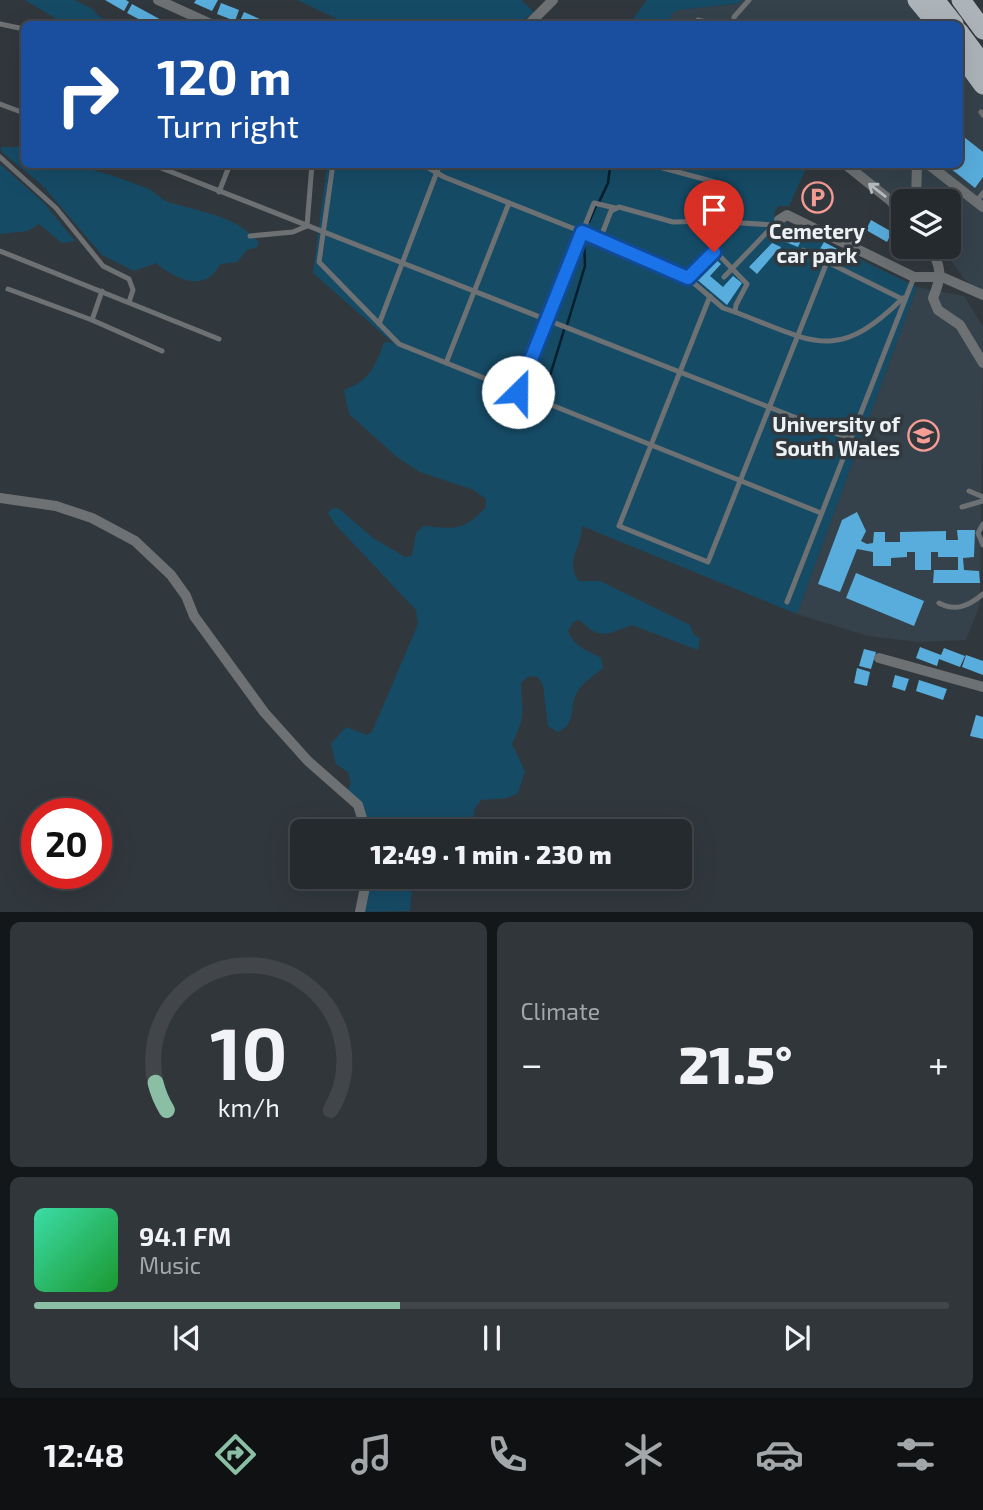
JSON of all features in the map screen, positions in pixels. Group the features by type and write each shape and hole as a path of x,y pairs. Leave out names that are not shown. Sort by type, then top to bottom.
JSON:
{"highway":[{"path":"917,0 934,21"},
{"path":"935,0 952,21"},
{"path":"961,0 983,30"},
{"path":"963,37 983,64"},
{"path":"963,58 983,85"}],"street":[{"path":"158,0 204,21"},
{"path":"532,21 553,0"},
{"path":"850,168 891,201"},
{"path":"916,189 917,168"},
{"path":"934,168 981,201"},
{"path":"776,223 787,215 914,277 942,277 983,295"},
{"path":"936,259 942,277 933,298 938,310 960,325 983,363"},
{"path":"0,498 56,506 92,518 135,541 171,575 186,596 194,616 264,712 308,761 358,806 362,819"},
{"path":"879,658 983,687"},
{"path":"360,912 365,889"}],"lane":[{"path":"734,21 734,17 749,0"},
{"path":"698,20 702,21"},
{"path":"0,24 21,28"},
{"path":"0,104 21,112"},
{"path":"0,157 56,208 103,266 129,279 133,290 129,302"},
{"path":"161,168 850,439"},
{"path":"219,192 228,168"},
{"path":"307,226 312,168"},
{"path":"332,168 318,258 321,268 399,344 821,513"},
{"path":"429,168 688,278 723,308 816,342 842,340 869,327 904,297"},
{"path":"379,324 439,168"},
{"path":"662,168 726,186"},
{"path":"446,363 509,203"},
{"path":"518,392 594,203 673,222 776,223"},
{"path":"600,239 615,208"},
{"path":"724,277 776,223"},
{"path":"250,236 293,232 307,226"},
{"path":"803,250 904,297"},
{"path":"0,251 219,339"},
{"path":"688,278 714,252 747,284 736,305 735,313"},
{"path":"710,296 678,371 619,526 708,562 827,262"},
{"path":"787,602 914,277"},
{"path":"8,289 92,320 162,351"},
{"path":"92,320 102,291"},
{"path":"969,492 983,499"},
{"path":"962,507 983,499"},
{"path":"983,524 978,533 983,545"},
{"path":"939,603 948,608 961,607 983,594"}],"shaded area":[{"path":"25,0 74,0 91,8 100,17 114,21 60,21"},
{"path":"297,0 521,0 534,12 522,21 342,21"},
{"path":"647,0 744,0 735,4 678,10 671,14 670,21 631,21"},
{"path":"744,0 913,0 929,21 670,21 671,14 678,10 735,4"},
{"path":"963,66 983,93 983,291 966,281 950,259 961,259 961,189 891,189 891,197 855,168 963,168"},
{"path":"21,147 21,168 3,153 0,149"},
{"path":"0,164 44,203 75,241 62,243 39,224 28,231 0,234"},
{"path":"21,168 79,168 129,181 149,189 168,202 229,221 259,243 256,248 248,249 237,262 220,264 207,279 199,281 181,278 156,263 134,271 102,255 43,186"},
{"path":"327,168 806,168 789,206 778,206 774,213 775,218 917,287 797,614 582,526 573,560 579,581 600,581 690,625 694,635 700,638 698,650 632,625 604,634 593,631 580,620 573,622 568,631 574,642 601,658 603,668 579,689 568,724 558,732 548,726 543,685 538,677 529,676 521,683 522,714 512,744 525,771 518,793 507,798 481,800 475,808 473,819 360,819 346,794 351,783 348,772 336,764 331,744 346,727 367,735 372,732 418,624 416,610 334,523 328,513 331,509 338,508 373,538 405,557 412,556 416,533 423,526 450,528 464,525 486,507 486,499 474,490 420,472 397,457 349,414 344,390 366,377 384,342 393,343 313,273"},
{"name":"University of South Wales","path":"917,287 964,296 983,327 980,604 966,640 919,642 868,636 797,614"},
{"path":"365,889 412,889 410,911 360,912"}],"building":[{"path":"105,0 126,0 129,2 124,11"},
{"path":"196,0 218,0 212,11 194,3"},
{"path":"221,3 239,10 235,21 217,14"},
{"path":"132,4 163,21 142,21 127,13"},
{"path":"244,12 262,20 262,21 240,21"},
{"path":"963,136 983,152 983,177 975,188 950,168 963,168"},
{"path":"871,220 891,231 891,234 887,242 866,230"},
{"path":"789,228 804,234 798,247 783,241"},
{"path":"824,242 843,252 837,264 817,254"},
{"path":"772,243 781,247 778,254 775,253 757,274 749,267"},
{"path":"712,256 721,264 710,276 723,287 733,276 742,283 727,305 694,277"},
{"path":"857,512 866,531 861,541 867,544 873,543 874,532 885,532 885,542 900,542 900,532 946,531 946,540 958,540 957,530 975,530 974,557 963,558 964,570 979,571 980,583 933,583 934,570 958,570 958,557 938,557 938,552 931,552 931,570 915,570 915,552 907,552 907,557 891,558 891,566 873,566 873,552 857,549 840,592 818,584 842,520"},
{"path":"856,573 924,601 914,626 846,598"},
{"path":"920,647 941,655 944,648 965,656 960,667 939,659 937,666 916,658"},
{"path":"864,649 876,652 871,669 859,666"},
{"path":"966,655 983,661 983,675 962,667"},
{"path":"857,668 870,672 867,686 854,683"},
{"path":"895,675 909,679 905,691 892,687"},
{"path":"919,680 947,689 943,700 916,691"},
{"path":"976,715 983,717 983,739 970,736"}],"waterway":[{"path":"599,202 608,183 610,168"},
{"path":"589,222 596,206"},
{"path":"567,325 585,266 584,235"},
{"path":"544,395 564,330"}],"place":[{"name":"Cemetery car park","path":"817,198"},
{"name":"University of South Wales","path":"923,435"}],"route":[{"path":"518,392 582,232 688,278 714,252"}]}
